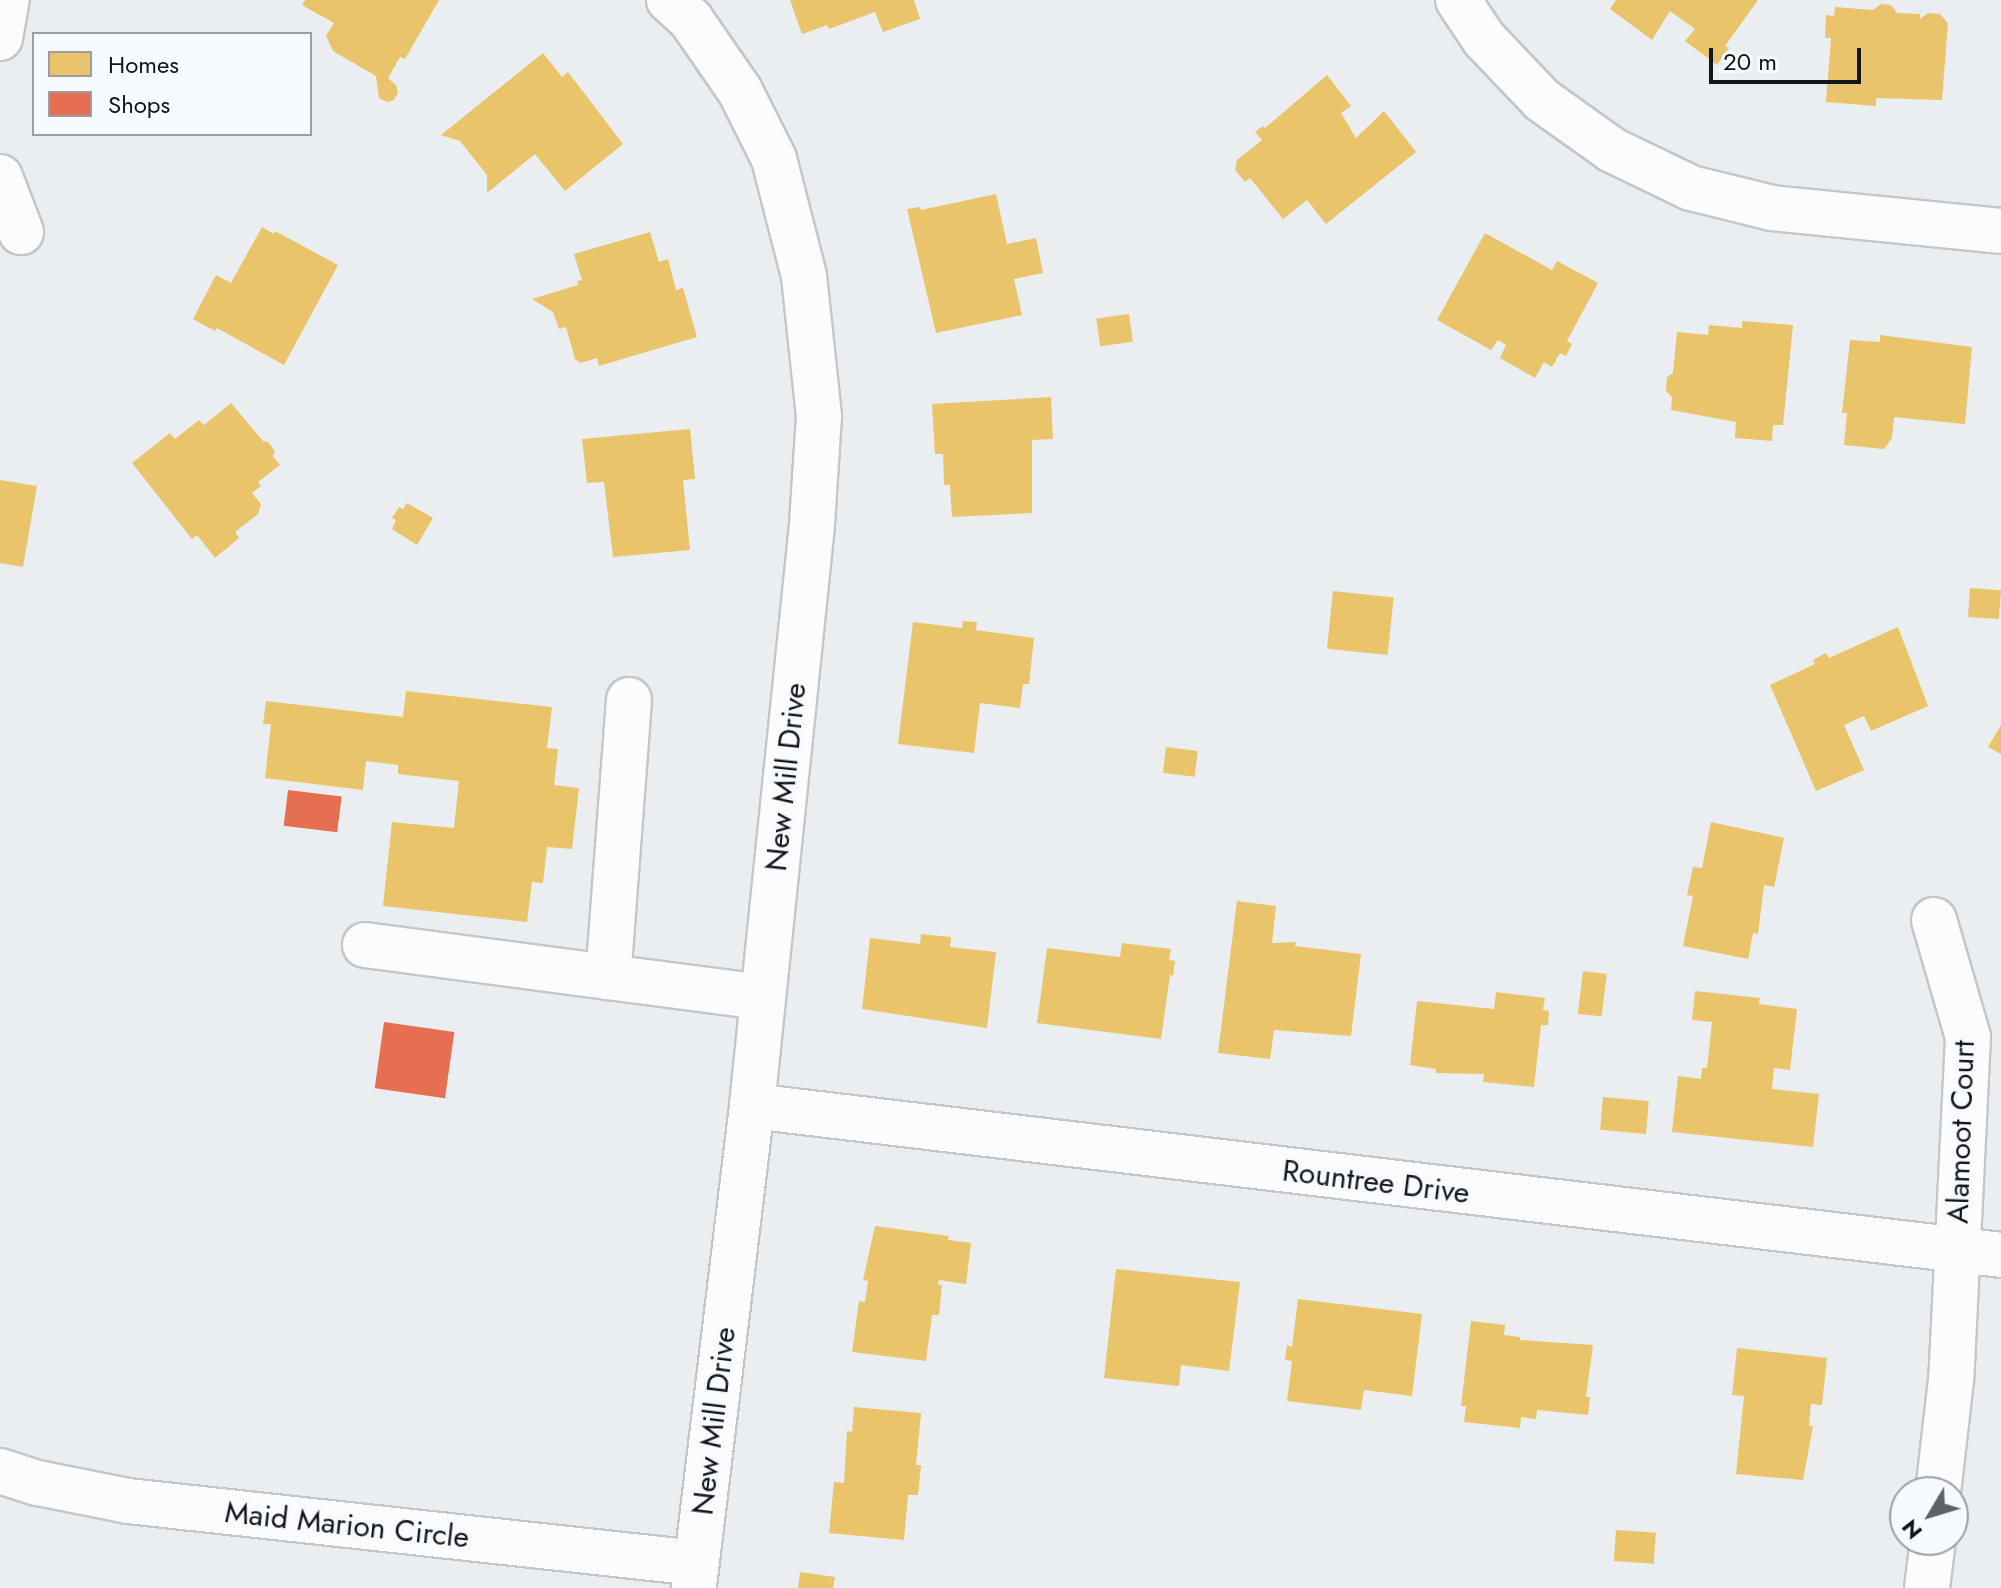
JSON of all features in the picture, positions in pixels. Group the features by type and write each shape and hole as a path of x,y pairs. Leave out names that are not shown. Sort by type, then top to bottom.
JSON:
{"street":[{"path":"0,38 7,0"},
{"name":"New Mill Drive","path":"669,0 691,20 740,91 774,159 804,276 816,362 819,416 812,525 752,1106 695,1575"},
{"path":"1458,0 1484,39 1542,100 1612,150 1691,188 1772,208 2001,231"},
{"path":"0,177 21,232"},
{"path":"608,977 629,700"},
{"name":"Alamoot Court","path":"1934,920 1968,1037 1951,1380 1940,1476"},
{"path":"365,945 763,997"},
{"name":"Rountree Drive","path":"752,1106 2001,1255"},
{"name":"Maid Marion Circle","path":"0,1471 38,1483 128,1501 695,1575"},
{"path":"1927,1588 1931,1556"}],"building: Homes":[{"path":"305,0 439,0 405,59 400,57 388,78 396,85 398,93 394,100 387,102 379,98 376,76 333,51 326,36 334,23 302,5"},
{"path":"790,0 914,0 920,19 883,32 875,12 829,29 827,25 802,34"},
{"path":"1616,0 1758,0 1725,46 1729,48 1717,65 1685,41 1695,29 1670,11 1652,40 1610,9"},
{"path":"1881,4 1891,5 1897,13 1920,14 1920,19 1928,13 1940,14 1948,23 1942,100 1876,98 1876,106 1826,102 1831,38 1825,38 1826,15 1834,16 1835,7 1873,10"},
{"path":"543,53 562,77 568,72 623,144 565,191 535,154 487,193 487,175 460,141 441,135"},
{"path":"1327,75 1351,106 1341,113 1356,138 1384,111 1416,152 1326,224 1307,200 1283,219 1250,178 1245,182 1235,170 1237,160 1262,140 1255,132 1263,126 1265,128"},
{"path":"996,194 1007,244 1036,238 1043,273 1014,279 1022,315 936,333 907,209 920,207 921,210"},
{"path":"262,227 338,265 284,365 217,328 215,331 193,319 216,275 231,283"},
{"path":"650,232 659,262 668,259 676,290 683,288 697,337 599,366 597,358 581,363 575,359 566,327 559,329 553,312 532,299 578,285 577,281 582,280 574,254"},
{"path":"1485,233 1552,270 1557,261 1598,283 1567,341 1572,344 1566,356 1560,353 1552,367 1544,362 1535,378 1500,358 1506,345 1498,340 1491,350 1437,320"},
{"path":"1129,314 1133,342 1100,346 1096,319"},
{"path":"1742,321 1793,325 1783,425 1773,425 1772,441 1735,438 1736,422 1671,410 1672,397 1666,391 1667,377 1673,373 1677,332 1708,335 1709,325 1742,328"},
{"path":"1880,335 1972,347 1965,424 1894,417 1892,438 1884,449 1844,445 1847,413 1842,413 1850,340 1880,342"},
{"path":"1051,397 1053,439 1032,440 1032,513 952,517 950,485 944,485 943,454 935,454 932,404"},
{"path":"231,403 263,441 268,442 280,465 258,482 261,486 252,493 261,504 258,514 235,532 239,538 215,558 197,535 192,539 132,463 170,433 175,439 199,420 204,425"},
{"path":"690,429 695,479 683,480 690,550 613,557 604,482 587,483 582,439"},
{"path":"0,480 37,486 23,567 0,563"},
{"path":"407,503 433,518 417,545 392,529 396,520 392,518 399,507 403,509"},
{"path":"1970,588 2001,590 1999,619 1968,617"},
{"path":"1333,591 1394,597 1388,655 1327,649"},
{"path":"963,621 977,622 976,630 1034,638 1029,684 1023,684 1020,708 980,703 974,753 898,744 913,622 962,628"},
{"path":"1898,627 1928,706 1871,731 1864,716 1844,725 1864,770 1816,791 1770,685 1815,664 1813,660 1826,653 1829,658"},
{"path":"406,691 552,707 547,748 558,749 554,785 579,788 572,849 547,847 543,883 532,882 527,922 383,906 392,822 454,828 459,781 398,774 398,765 366,761 363,790 265,778 271,724 263,724 266,701 403,717"},
{"path":"2001,725 2001,754 1988,747"},
{"path":"1166,747 1198,751 1195,777 1163,773"},
{"path":"1711,822 1784,838 1774,887 1764,885 1758,934 1753,933 1748,959 1683,946 1693,896 1687,895 1693,867 1702,868"},
{"path":"1237,901 1276,906 1272,943 1296,942 1295,946 1361,954 1351,1036 1274,1030 1270,1059 1218,1053"},
{"path":"921,934 951,937 950,947 996,952 987,1028 862,1009 870,938 920,944"},
{"path":"1122,943 1171,949 1169,960 1175,961 1173,976 1170,975 1161,1039 1037,1023 1047,948 1120,957"},
{"path":"1583,971 1607,974 1602,1017 1578,1014"},
{"path":"1695,991 1760,998 1759,1004 1797,1009 1790,1070 1774,1068 1772,1089 1819,1094 1813,1147 1672,1132 1678,1076 1701,1079 1702,1068 1707,1068 1712,1022 1692,1020"},
{"path":"1496,992 1545,998 1543,1010 1549,1011 1548,1025 1541,1025 1534,1087 1483,1082 1484,1074 1436,1073 1436,1069 1410,1065 1417,1001 1494,1009"},
{"path":"1603,1097 1649,1101 1646,1134 1600,1130"},
{"path":"875,1226 949,1236 948,1240 971,1243 966,1284 939,1280 938,1285 942,1285 939,1315 932,1315 926,1361 852,1352 859,1301 865,1302 868,1281 863,1280"},
{"path":"1116,1269 1240,1282 1229,1371 1181,1365 1179,1386 1104,1378"},
{"path":"1298,1299 1422,1314 1412,1396 1364,1390 1361,1410 1287,1401 1292,1361 1285,1360 1287,1345 1292,1347"},
{"path":"1471,1321 1505,1325 1504,1335 1520,1337 1520,1340 1593,1345 1586,1397 1590,1397 1588,1415 1537,1410 1536,1419 1521,1417 1520,1428 1464,1422 1466,1406 1461,1406"},
{"path":"1737,1348 1827,1358 1822,1405 1811,1404 1809,1426 1813,1426 1803,1480 1736,1474 1744,1396 1732,1395"},
{"path":"854,1407 921,1413 916,1465 921,1465 918,1495 908,1495 904,1540 829,1533 834,1482 844,1483 847,1431 852,1432"},
{"path":"1616,1530 1656,1533 1654,1564 1614,1561"},
{"path":"800,1572 835,1577 833,1588 798,1588"}],"building: Shops":[{"path":"288,790 342,797 337,832 284,826"},
{"path":"384,1022 454,1032 445,1098 375,1088"}]}
